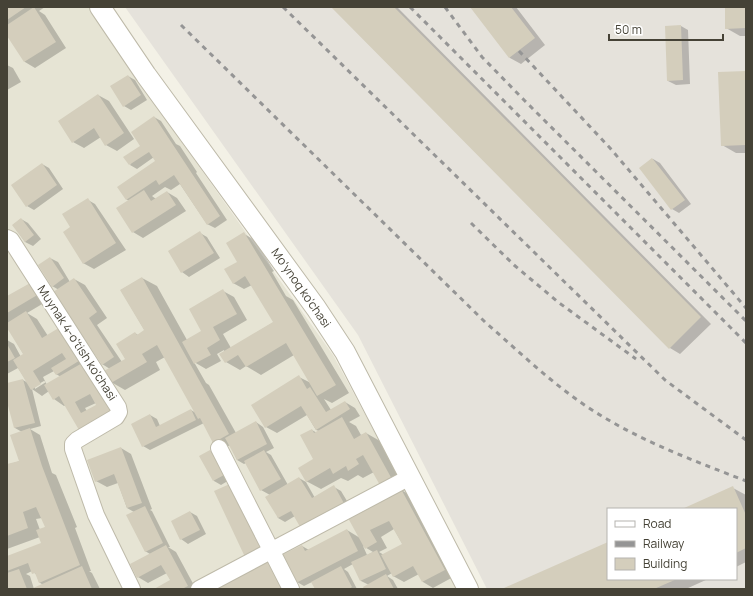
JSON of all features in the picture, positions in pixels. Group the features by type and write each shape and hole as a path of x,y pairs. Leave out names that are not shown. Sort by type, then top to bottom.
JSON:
{"street":[{"name":"Moʻynoq ko'chasi","path":"100,7 146,75 316,308 345,352 468,589"},
{"name":"Muynak 4-o'tish ko'chasi","path":"7,238 11,240 118,407 119,412 116,417 77,440 73,444 73,449 96,515 132,589"},
{"path":"219,448 291,589"},
{"path":"198,589 410,477"}],"shaded area":[{"path":"7,7 91,7 124,61 333,355 459,589 7,589"},
{"path":"125,7 746,7 746,589 487,589 358,335"}],"building":[{"path":"7,7 26,7 7,20"},
{"path":"34,7 56,42 24,62 7,36 7,25"},
{"path":"331,7 394,7 701,317 669,349"},
{"path":"470,7 511,7 535,38 509,58"},
{"path":"725,7 746,7 746,28 725,29"},
{"path":"681,25 683,80 667,81 665,26"},
{"path":"746,71 746,145 721,146 718,72"},
{"path":"128,75 141,95 123,107 110,86"},
{"path":"98,94 124,133 105,146 94,128 72,143 58,121"},
{"path":"154,116 220,216 207,225 174,175 159,185 156,180 126,200 117,187 155,161 149,152 129,165 123,157 140,146 131,132"},
{"path":"652,158 685,200 671,210 639,168"},
{"path":"42,163 57,185 26,207 11,185"},
{"path":"144,190 151,201 167,191 176,205 132,233 116,208"},
{"path":"88,198 116,243 83,264 63,232 70,227 62,214"},
{"path":"21,218 34,235 25,242 12,225"},
{"path":"200,231 214,253 181,273 168,251"},
{"path":"244,232 336,385 317,396 286,343 246,367 238,355 225,363 219,354 273,322 245,276 233,284 224,269 237,262 226,243"},
{"path":"50,257 64,278 52,287 38,265"},
{"path":"142,277 229,434 213,443 157,345 142,354 147,362 111,383 104,371 125,359 116,344 135,332 137,335 144,330 120,290"},
{"path":"74,278 97,312 89,318 114,357 102,365 53,292"},
{"path":"32,282 39,294 7,313 7,296"},
{"path":"223,289 237,314 213,327 220,340 207,348 211,355 194,364 182,342 201,331 189,309"},
{"path":"26,311 42,338 62,326 82,359 56,375 51,368 66,359 62,353 33,371 41,384 31,390 13,360 23,354 7,328 7,323"},
{"path":"7,344 15,358 7,362"},
{"path":"84,362 112,410 79,430 59,396 53,400 44,385","holes":["90,394 96,405 81,413 75,402"]},
{"path":"299,375 307,389 310,387 326,412 345,401 350,409 316,430 301,406 265,428 251,405"},
{"path":"23,379 35,423 14,428 7,402 7,383"},
{"path":"191,409 196,420 142,447 131,424 150,414 156,427"},
{"path":"342,417 354,439 366,432 393,481 381,487 363,455 356,459 359,464 348,471 346,466 333,474 330,468 306,482 298,468 313,459 300,435 312,429 314,433"},
{"path":"256,421 267,444 237,460 225,438"},
{"path":"30,428 42,466 80,565 39,583 35,573 32,574 28,563 7,571 7,556 41,543 36,530 45,527 36,507 23,512 28,528 7,536 7,464 19,461 10,435"},
{"path":"121,447 142,503 127,508 114,474 95,482 87,460"},
{"path":"210,450 224,475 213,481 199,456"},
{"path":"264,450 281,479 260,491 244,461"},
{"path":"299,477 312,498 334,485 346,507 303,532 291,511 278,518 265,497"},
{"path":"232,483 262,548 245,557 214,491"},
{"path":"733,486 746,515 746,548 737,552 737,508 684,508"},
{"path":"401,489 445,570 422,582 413,566 393,577 381,555 402,544 389,521 370,530 377,542 365,549 348,518"},
{"path":"145,506 163,543 145,552 126,515"},
{"path":"190,511 200,530 180,540 171,521"},
{"path":"347,529 358,551 296,583 282,555 302,545 305,551"},
{"path":"607,542 607,580 675,580 654,589 504,588"},
{"path":"166,545 188,586 182,589 154,589 170,580 161,565 137,578 130,564"},
{"path":"377,550 386,569 360,581 351,562"},
{"path":"273,559 288,589 216,588"},
{"path":"82,566 92,589 31,589"},
{"path":"341,566 352,587 349,589 315,589 311,582"},
{"path":"19,569 27,589 7,589 7,573"},
{"path":"386,574 394,589 364,589 363,587"}],"railway":[{"path":"283,7 665,380 746,440"},
{"path":"410,7 746,343"},
{"path":"445,7 482,57 746,321"},
{"path":"181,25 485,322 552,381 596,412 637,435 680,455 746,481"},
{"path":"519,51 610,148 746,308"},
{"path":"471,223 514,265 558,302 636,359"}]}
